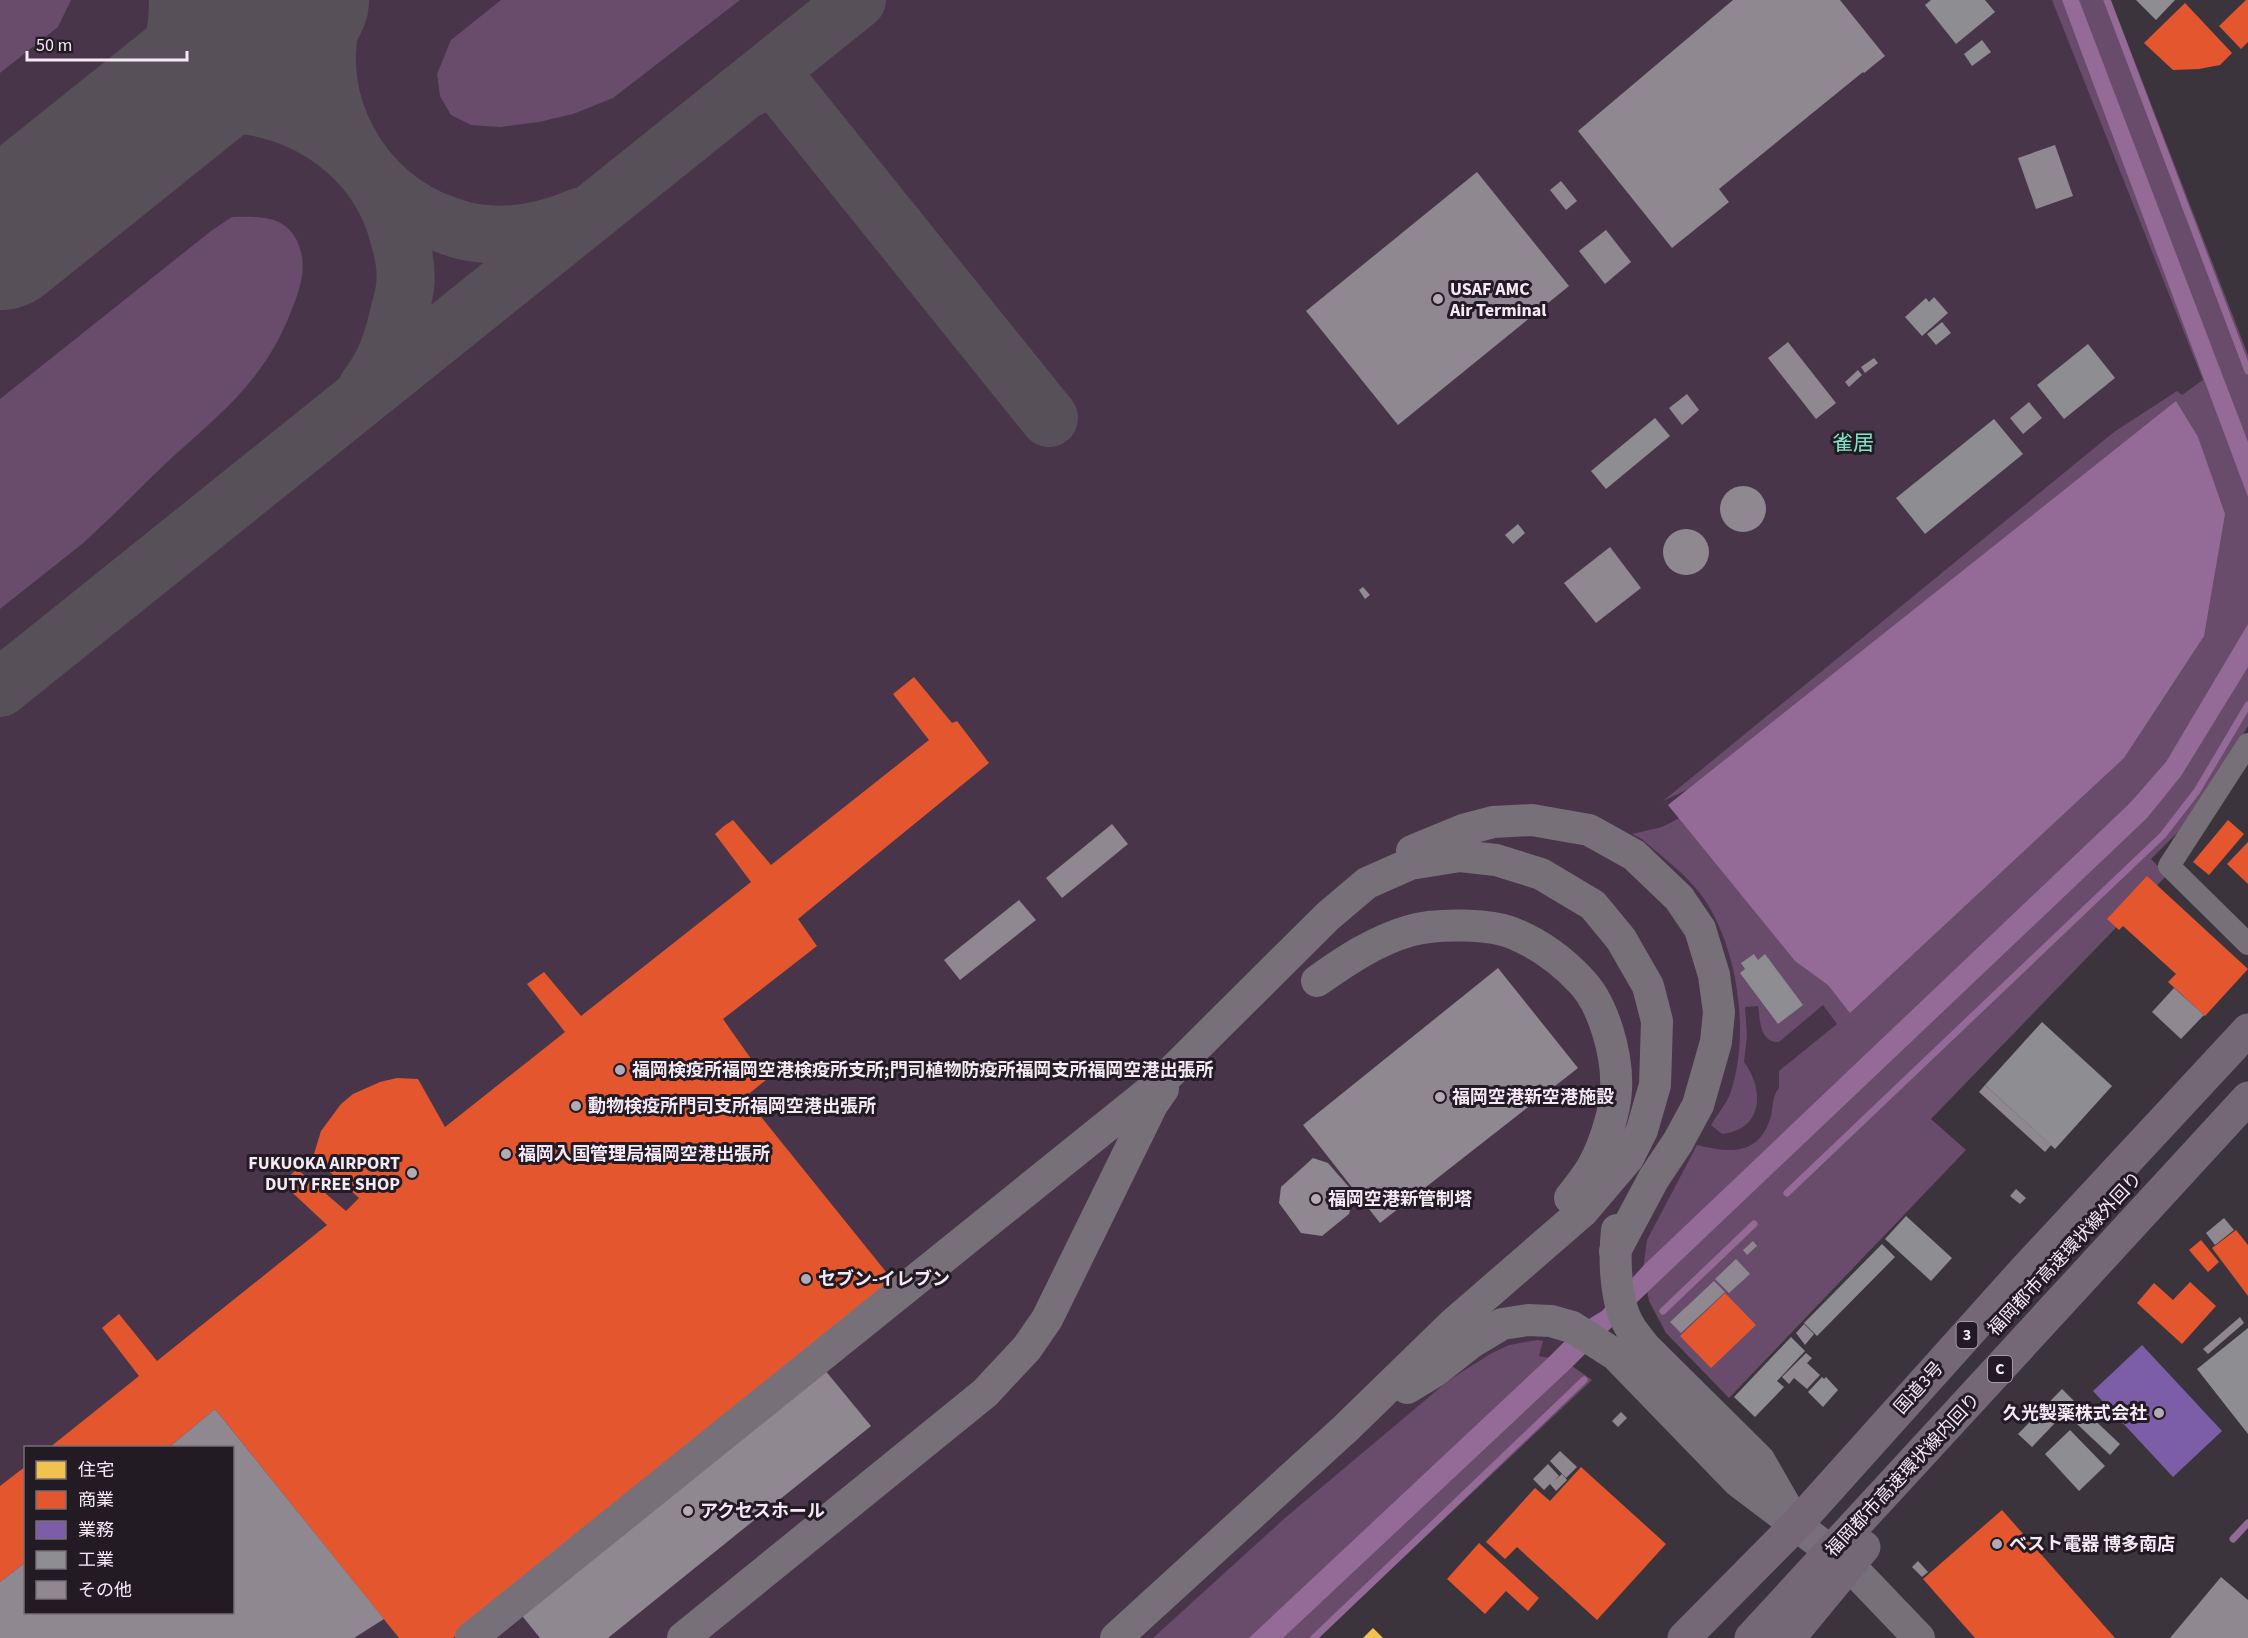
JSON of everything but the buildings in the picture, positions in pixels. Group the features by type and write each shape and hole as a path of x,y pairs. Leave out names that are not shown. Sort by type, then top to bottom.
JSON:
{"highway":[{"name":"国道3号","path":"1684,1638 1795,1536 2016,1280 2248,1030"},
{"name":"福岡都市高速環状線外回り","path":"1711,1638 1795,1536 1831,1510 2248,1055"},
{"name":"福岡都市高速環状線内回り","path":"1751,1638 2248,1098"},
{"path":"1789,1638 1896,1508 2098,1282 2248,1123"},
{"path":"1693,1638 1795,1536"}],"street":[{"path":"2248,744 2169,866 2248,944"},
{"path":"683,1638 937,1433 1007,1371 1027,1348 1047,1319 1152,1105 1165,1086 1330,910 1386,861 1463,830 1493,822 1532,820 1588,830 1634,855 1679,898 1700,929 1714,975 1719,1012 1716,1042 1698,1105 1678,1142 1654,1178 1615,1251"},
{"path":"471,1638 1159,1084 1328,916 1367,883 1410,864 1460,856 1496,860 1541,874 1593,904 1621,939 1648,986 1657,1021 1655,1084 1642,1130 1628,1158 1582,1212 1454,1323 1359,1415 1116,1638"},
{"path":"1317,981 1380,941 1411,930 1444,926 1478,926 1515,933 1553,956 1582,981 1602,1015 1614,1052 1616,1091 1608,1130 1594,1165 1533,1256"},
{"path":"1628,1158 1615,1251 1617,1287 1629,1326 1644,1346 1759,1461 1795,1536"},
{"path":"1359,1415 1435,1371 1473,1342 1502,1324 1528,1320 1551,1321 1572,1327 1616,1355 1739,1482 1795,1536 1849,1565 1919,1638"}],"shaded area":[{"path":"0,0 2071,0 2248,457 2149,796 1256,1638 0,1638"},
{"path":"0,0 71,0 58,27 0,73"},
{"path":"501,0 740,0 613,98 573,114 539,122 500,127 471,125 451,115 440,96 437,74 451,40"},
{"path":"2052,0 2111,0 2248,355 2248,726 2196,814 2151,859 2167,875 1931,1119 1966,1150 1729,1398 1666,1333 1649,1301 1643,1270 1647,1240 1697,1145 1731,1150 1750,1146 1758,1140 1770,1119 1775,1095 1779,1088 1779,1071 1837,1024 1823,1005 1779,1042 1773,1041 1768,1039 1762,1030 1758,1006 1745,1007 1747,1036 1744,1062 1755,1084 1756,1107 1753,1117 1736,1131 1722,1134 1711,1125 1730,1094 1740,1045 1740,1017 1731,962 1723,936 1699,892 1642,839 1632,834 1662,827 1781,766 1791,741 1663,801 2114,432 2177,391 2182,395 2203,380"},
{"path":"2062,0 2079,0 2248,442 2248,497"},
{"path":"232,217 266,218 284,225 297,240 301,252 302,274 297,296 281,335 268,357 238,396 103,525 0,609 0,399 211,231"},
{"path":"2176,401 2198,437 2225,514 2204,636 2124,758 1850,1013 1828,985 1795,961 1668,805"},
{"path":"2248,624 2248,667 2181,776 2147,818 1635,1304 1572,1367 1283,1638 1249,1638 1584,1322 1602,1311 1645,1264 2130,803 2166,762"},
{"path":"1543,1341 1539,1356 1565,1361 1592,1380 1318,1638 1153,1638 1285,1518 1448,1381 1490,1354 1509,1345"}],"waterway":[{"path":"2107,0 2248,371"},
{"path":"1787,1193 2163,835 2197,791 2248,705"},
{"path":"1663,1311 1754,1224"},
{"path":"1314,1638 1584,1380"},
{"path":"2233,1539 2248,1523"}],"taxiway":[{"path":"126,137 147,106 164,73 175,38 178,0"},
{"path":"230,0 338,134"},
{"path":"338,0 329,33 327,66 331,98 342,129 358,157 379,183 404,204 433,220 471,232 516,234 555,226 579,217"},
{"path":"0,688 857,0"},
{"path":"746,90 766,84 785,90 1049,418"},
{"path":"126,137 159,120 195,107 220,104 251,106 281,113 309,125 334,141 357,161 376,184 390,211 401,246 406,275 404,295 390,346 383,363 367,388"}],"runway":[{"path":"0,238 297,0"}],"place":[{"name":"USAF AMC Air Terminal","path":"1438,299"},
{"name":"福岡検疫所福岡空港検疫所支所;門司植物防疫所福岡支所福岡空港出張所","path":"620,1070"},
{"name":"福岡空港新空港施設","path":"1440,1097"},
{"name":"動物検疫所門司支所福岡空港出張所","path":"576,1106"},
{"name":"福岡入国管理局福岡空港出張所","path":"506,1154"},
{"name":"FUKUOKA AIRPORT DUTY FREE SHOP","path":"412,1173"},
{"name":"福岡空港新管制塔","path":"1316,1199"},
{"name":"セブン-イレブン","path":"806,1279"},
{"name":"久光製薬株式会社","path":"2159,1413"},
{"name":"アクセスホール","path":"688,1511"},
{"name":"ベスト電器 博多南店","path":"1997,1544"}],"district":[{"name":"雀居","path":"1853,443"}]}
